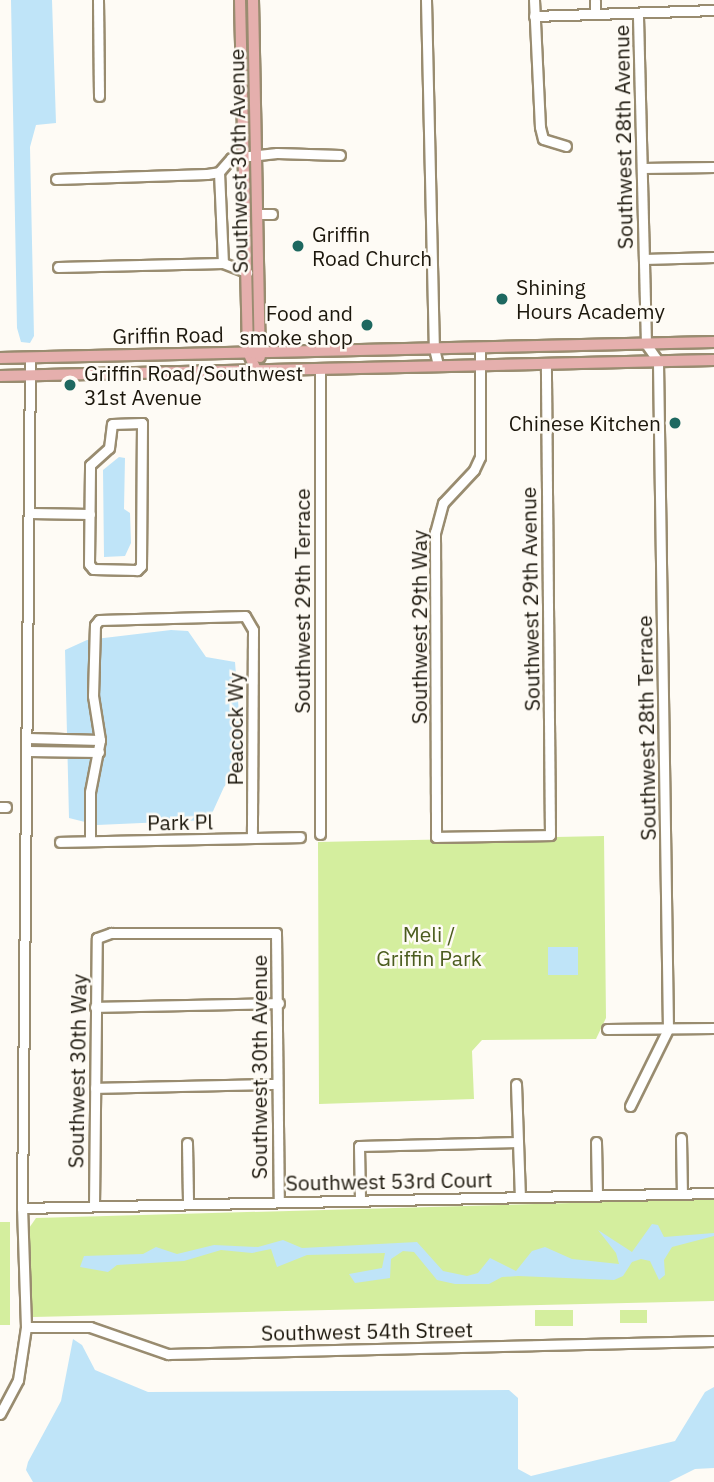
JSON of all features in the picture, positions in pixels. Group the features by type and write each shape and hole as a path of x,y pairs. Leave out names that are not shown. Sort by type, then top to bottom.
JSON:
{"main road":[{"name":"Southwest 30th Avenue","path":"240,0 248,352 256,370"},
{"name":"Southwest 30th Avenue","path":"253,0 261,352 256,370"},
{"name":"Griffin Road","path":"0,358 714,342"},
{"name":"Griffin Road","path":"0,376 714,360"}],"street":[{"path":"98,0 99,96"},
{"path":"426,0 434,348 438,366"},
{"path":"534,0 540,127 543,139 566,146"},
{"path":"595,0 595,14"},
{"path":"534,16 638,13 709,7"},
{"name":"Southwest 28th Avenue","path":"638,13 646,344"},
{"path":"223,263 219,172 231,158 277,153 340,155"},
{"path":"642,168 714,167"},
{"path":"56,179 219,172"},
{"path":"259,214 272,215"},
{"path":"644,259 714,257"},
{"path":"58,267 223,263 247,272"},
{"path":"646,344 658,361"},
{"name":"Southwest 29th Way","path":"436,837 435,532 443,503 474,470 480,457 480,347"},
{"path":"0,1414 18,1380 26,1327 22,1298 22,1208 29,738 30,357"},
{"name":"Southwest 28th Terrace","path":"630,1106 668,1029 658,361"},
{"name":"Southwest 29th Avenue","path":"436,837 550,835 545,364"},
{"name":"Southwest 29th Terrace","path":"320,368 320,834"},
{"path":"142,423 141,566 137,570 100,571 89,564 90,514 90,465 108,448 109,428 142,423"},
{"path":"30,513 90,514"},
{"name":"Peacock Wy","path":"100,740 93,696 92,635 99,620 245,616 251,620 251,838"},
{"path":"29,738 100,740 90,793 90,841"},
{"path":"28,751 99,752"},
{"name":"Park Pl","path":"60,842 300,837"},
{"name":"Southwest 30th Way","path":"94,1205 97,938 125,932 276,933"},
{"name":"Southwest 30th Avenue","path":"276,933 279,1003 279,1200"},
{"path":"95,1007 279,1003"},
{"path":"607,1029 714,1028"},
{"path":"95,1088 277,1084"},
{"path":"516,1084 520,1196"},
{"path":"681,1138 682,1194"},
{"path":"360,1199 359,1146 517,1142"},
{"path":"596,1142 597,1196"},
{"path":"187,1143 188,1203"},
{"name":"Southwest 53rd Court","path":"22,1208 279,1200 714,1194"},
{"name":"Southwest 54th Street","path":"26,1327 90,1327 168,1354 714,1340"}],"green space":[{"name":"Meli / Griffin Park","path":"604,836 606,1018 596,1039 482,1040 472,1051 474,1099 319,1104 318,842"},
{"path":"714,1199 714,1301 33,1317 27,1302 27,1231 36,1218"},
{"path":"0,1222 10,1222 10,1325 0,1325"},
{"path":"535,1310 573,1310 573,1326 535,1326"},
{"path":"620,1310 647,1310 647,1323 620,1323"}],"water":[{"path":"11,0 52,0 56,123 36,125 30,147 34,336 30,343 21,342 17,328"},
{"path":"119,457 125,458 124,509 130,513 131,543 125,556 104,557 103,470"},
{"path":"171,630 188,631 206,657 235,662 243,765 224,787 209,820 97,825 69,818 65,650 87,640"},
{"path":"548,947 578,947 578,975 548,975"},
{"path":"652,1224 658,1225 664,1237 714,1233 714,1236 672,1247 664,1260 665,1275 659,1280 650,1261 641,1259 632,1262 623,1276 614,1280 518,1276 502,1277 489,1284 455,1284 437,1280 414,1252 403,1251 391,1259 390,1278 355,1283 349,1274 382,1268 385,1253 307,1255 277,1267 271,1249 252,1253 221,1250 184,1261 117,1265 108,1272 80,1267 84,1256 143,1254 156,1247 177,1254 214,1245 258,1247 283,1240 302,1248 417,1242 443,1271 467,1276 478,1273 490,1258 516,1271 532,1251 545,1247 572,1259 619,1264 616,1253 598,1230 632,1252"},
{"path":"73,1339 82,1345 95,1370 148,1392 509,1390 518,1398 518,1469 531,1476 675,1441 705,1392 714,1387 714,1468 695,1469 669,1482 33,1482 26,1470 28,1462 61,1401"}],"place":[{"name":"Griffin Road Church","path":"298,246"},
{"name":"Shining Hours Academy","path":"502,299"},
{"name":"Food and smoke shop","path":"367,325"},
{"name":"Griffin Road/Southwest 31st Avenue","path":"70,385"},
{"name":"Chinese Kitchen","path":"675,423"}]}
